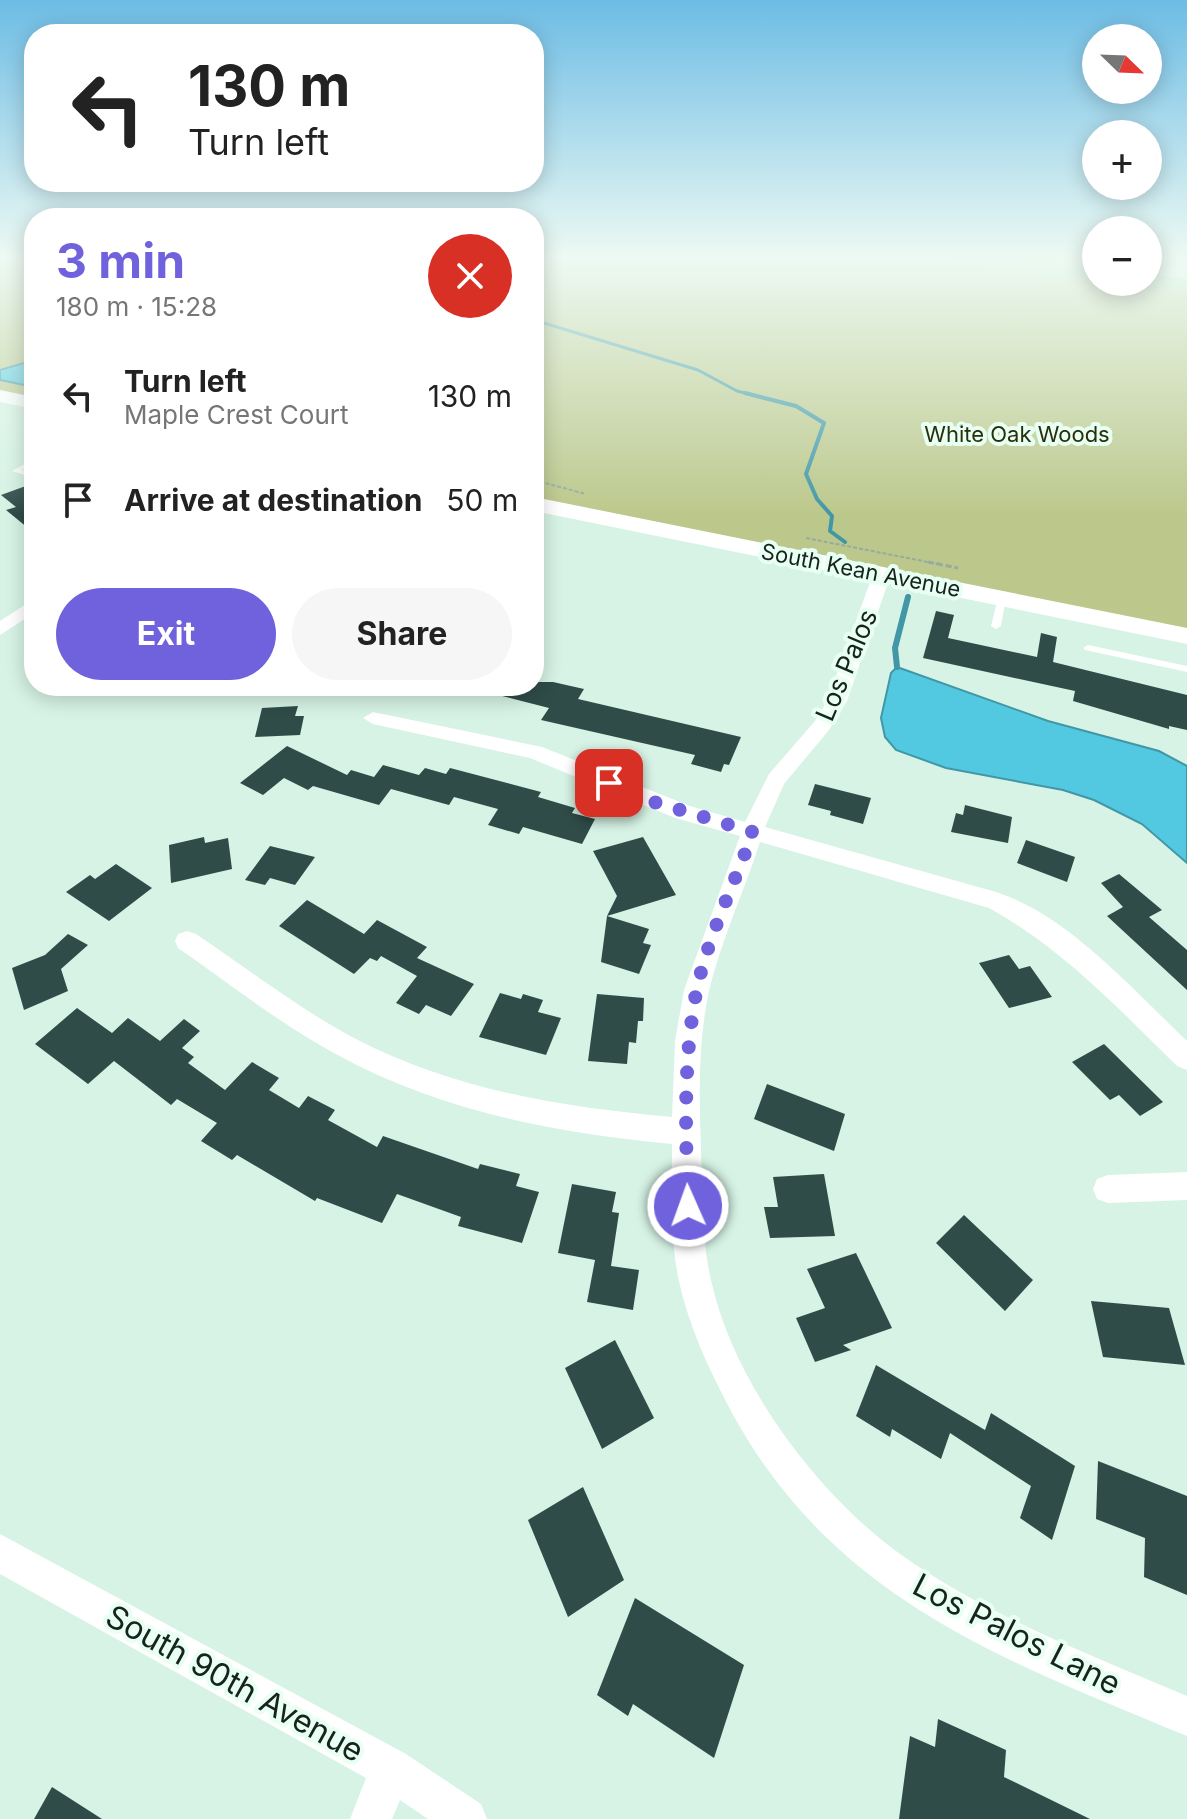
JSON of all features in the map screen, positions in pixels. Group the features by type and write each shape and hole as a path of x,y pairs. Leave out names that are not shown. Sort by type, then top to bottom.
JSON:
{"street":[{"path":"0,396 24,401"},
{"name":"South Kean Avenue","path":"544,506 1187,636"},
{"name":"Los Palos","path":"753,832 773,784 831,713 882,574"},
{"path":"0,630 24,612"},
{"path":"373,718 535,752 654,802 965,890 1022,913 1054,935 1187,1058"},
{"name":"Los Palos Lane","path":"753,832 703,967 694,1003 686,1132 695,1281 727,1371 762,1431 812,1498 851,1539 907,1580 970,1618 1187,1716"},
{"path":"187,941 343,1045 442,1089 541,1117 686,1132"},
{"path":"1108,1189 1187,1186"},
{"name":"South 90th Avenue","path":"0,1553 391,1769 466,1819"},
{"path":"371,1819 391,1769"}],"lane":[{"path":"996,626 1002,598"},
{"path":"1088,648 1187,669"}],"green space":[{"path":"0,345 24,345 24,400 0,395"},
{"name":"White Oak Woods","path":"544,345 1187,345 1187,636 544,506"}],"water":[{"path":"24,363 24,385 0,380 0,370"},
{"path":"897,667 1048,721 1159,751 1187,766 1187,863 1142,824 1094,800 1063,790 946,768 896,750 885,737 881,718 891,673"}],"building":[{"path":"24,487 24,525 6,510 16,507 1,495"},
{"path":"936,611 954,615 948,638 1037,657 1041,633 1057,637 1053,662 1187,695 1187,730 1169,726 1169,729 1073,701 1075,691 923,658"},
{"path":"544,682 553,682 584,689 578,699 741,737 729,765 724,764 721,772 691,764 695,755 541,720 549,708 502,696 544,696"},
{"path":"298,706 295,716 304,716 300,735 255,737 262,708"},
{"path":"287,746 347,775 351,770 374,777 383,765 419,775 425,768 446,774 450,768 541,792 538,797 575,808 572,813 595,819 582,844 523,827 519,834 488,825 498,809 454,797 449,805 391,789 379,805 313,786 308,790 284,778 263,795 240,783"},
{"path":"815,784 871,798 863,824 808,805"},
{"path":"965,805 1012,817 1008,843 951,832 956,813 963,815"},
{"path":"204,837 205,843 228,838 232,869 171,883 169,845"},
{"path":"643,837 676,895 607,916 617,896 593,851"},
{"path":"1026,840 1075,857 1067,882 1017,863"},
{"path":"270,846 315,857 295,885 270,878 265,885 245,880"},
{"path":"116,864 152,888 109,921 66,892 90,875 95,879"},
{"path":"1119,874 1162,910 1149,917 1187,950 1187,990 1107,916 1123,907 1101,883"},
{"path":"307,900 364,934 377,920 427,947 417,958 474,984 451,1016 426,1005 419,1014 396,1003 417,976 381,956 377,961 370,958 354,974 279,926"},
{"path":"607,916 649,929 643,943 651,945 639,974 601,962"},
{"path":"68,934 88,945 61,969 68,991 24,1010 12,968 45,955"},
{"path":"1009,955 1019,969 1030,966 1052,997 1009,1008 979,963"},
{"path":"500,993 521,999 523,994 543,1000 538,1012 561,1018 546,1055 479,1037"},
{"path":"597,994 644,998 643,1021 638,1021 636,1043 629,1042 627,1064 588,1061"},
{"path":"77,1008 112,1033 128,1018 160,1041 184,1019 200,1031 182,1048 194,1057 188,1063 225,1090 252,1062 279,1078 269,1090 299,1108 308,1096 335,1110 328,1120 377,1147 383,1136 478,1169 480,1164 520,1174 516,1186 539,1192 522,1243 458,1226 461,1217 397,1194 382,1223 317,1198 315,1201 237,1155 232,1160 201,1141 217,1123 177,1099 171,1105 114,1061 88,1084 35,1044"},
{"path":"1104,1044 1163,1102 1140,1116 1119,1095 1110,1100 1072,1062"},
{"path":"767,1084 845,1114 834,1151 754,1119"},
{"path":"824,1174 835,1236 770,1238 764,1207 778,1207 773,1177"},
{"path":"572,1184 616,1192 612,1212 619,1213 611,1266 639,1270 633,1310 587,1302 595,1260 558,1253"},
{"path":"964,1215 1033,1280 1005,1311 936,1243"},
{"path":"856,1253 892,1328 843,1345 851,1350 815,1362 796,1318 825,1308 807,1269"},
{"path":"1091,1301 1169,1308 1185,1365 1103,1357"},
{"path":"615,1340 654,1418 602,1449 565,1368"},
{"path":"876,1365 985,1430 991,1413 1075,1466 1052,1540 1020,1518 1031,1486 950,1433 941,1459 892,1429 890,1437 856,1416"},
{"path":"1098,1461 1187,1496 1187,1595 1144,1577 1145,1538 1096,1519"},
{"path":"583,1487 624,1580 568,1617 528,1520"},
{"path":"635,1598 744,1665 714,1758 633,1704 628,1716 597,1695"},
{"path":"938,1719 1006,1750 1004,1777 1090,1819 899,1819 910,1736 935,1747"},
{"path":"52,1787 102,1819 34,1819"}],"waterway":[{"path":"616,345 698,370 737,391 752,395"},
{"path":"745,393 796,406 824,423 806,474 817,499 832,516 830,531 845,542"},
{"path":"897,667 895,648 908,597"}],"route":[{"path":"609,783 683,812 753,832 703,967 694,1003 689,1043 686,1132 688,1206"}]}
